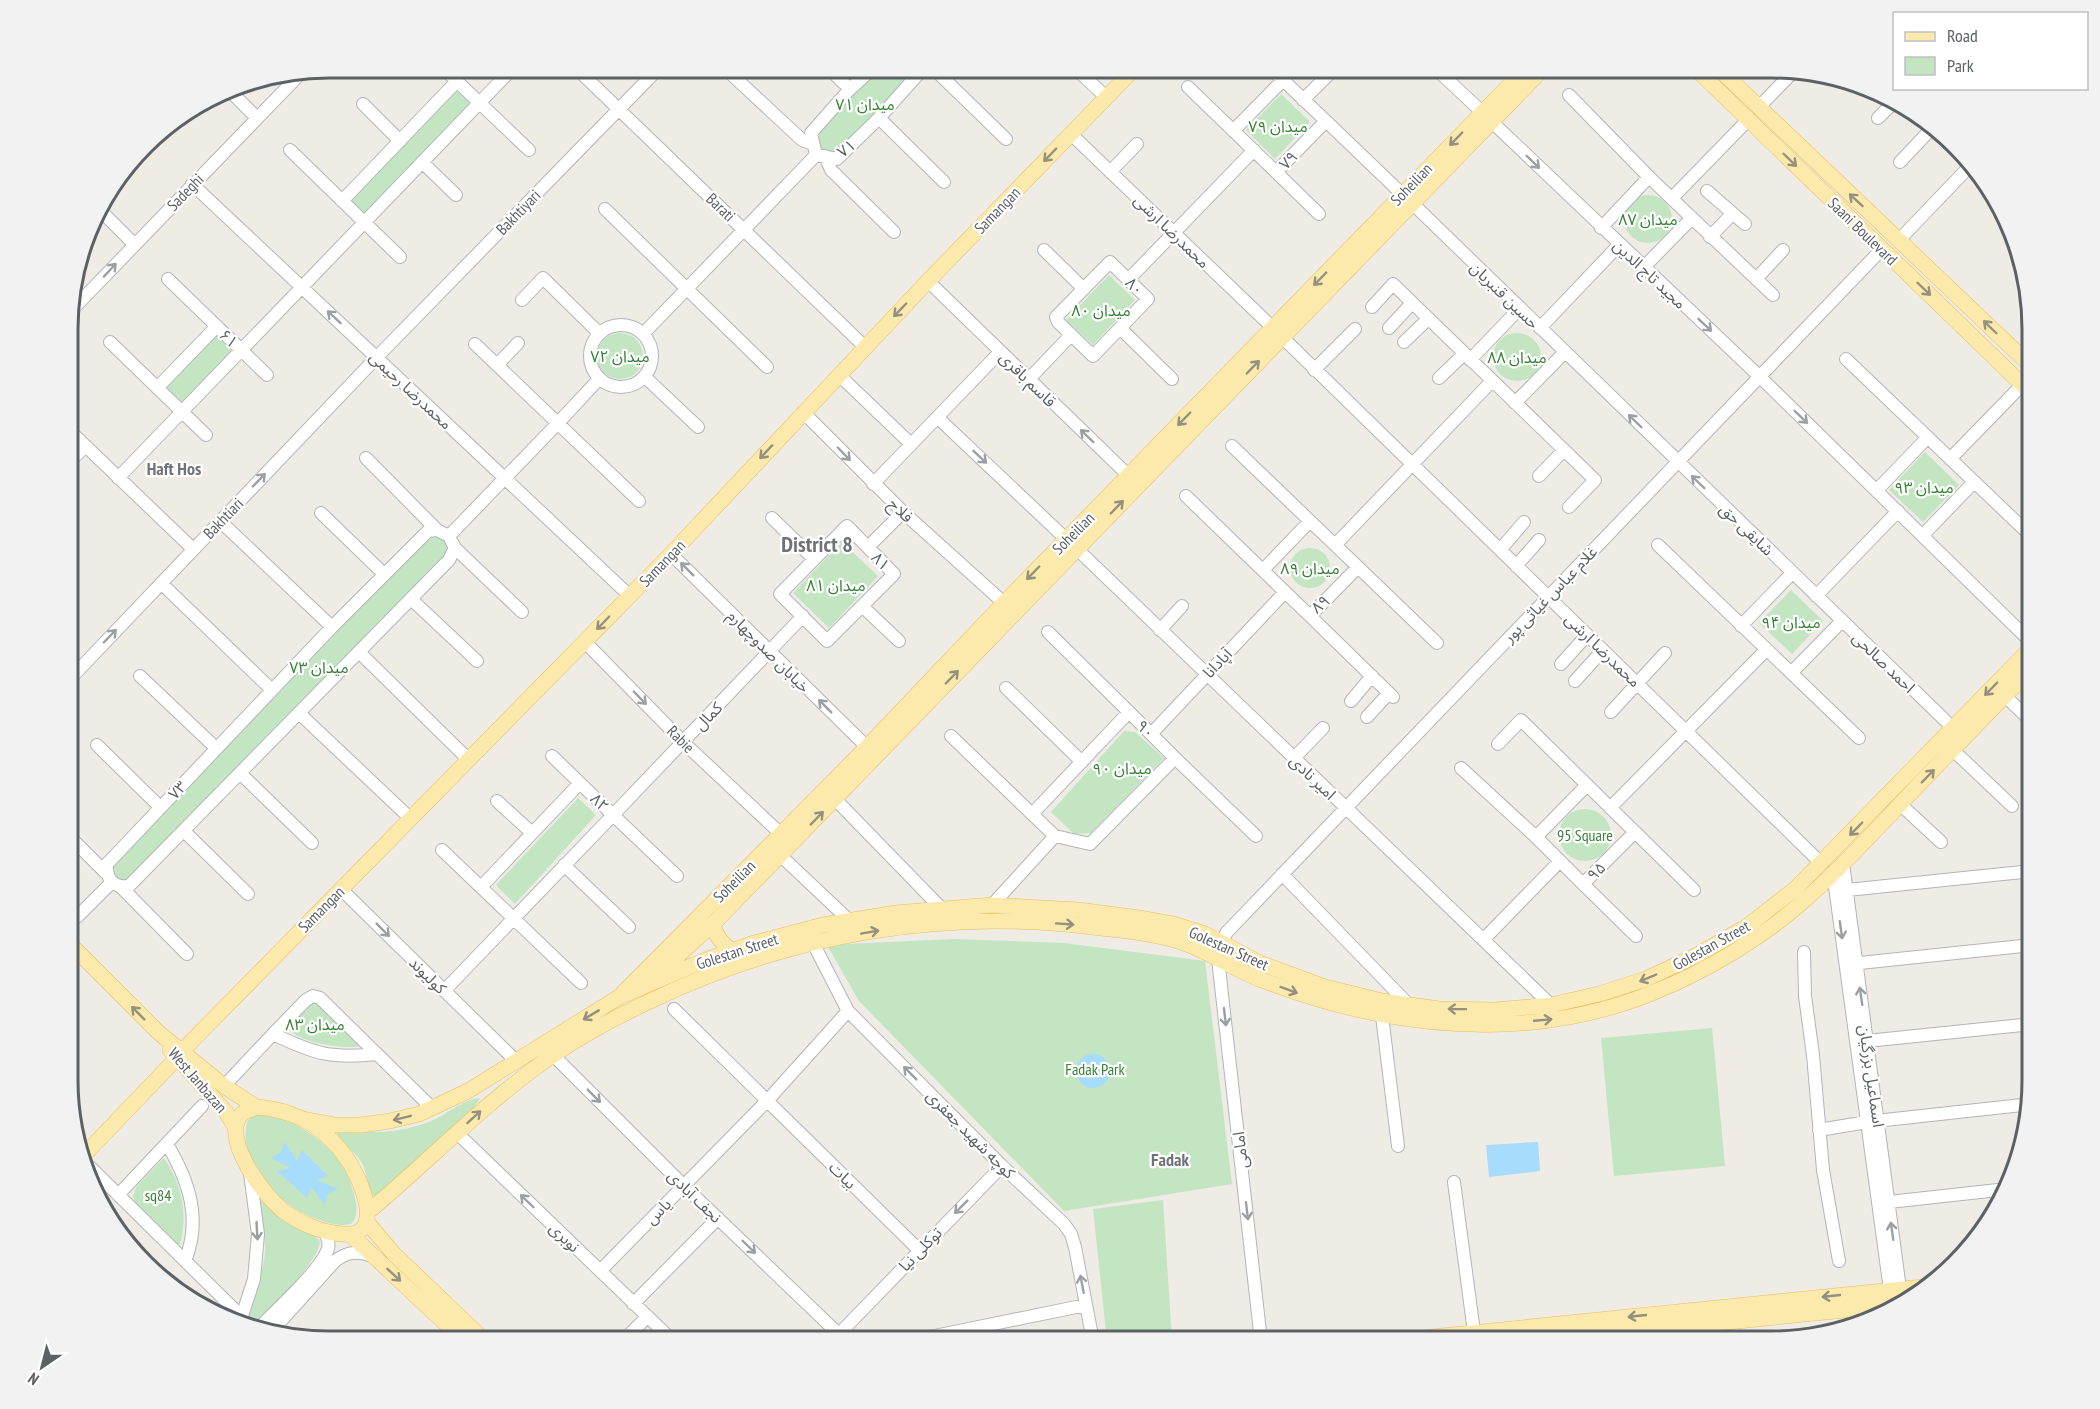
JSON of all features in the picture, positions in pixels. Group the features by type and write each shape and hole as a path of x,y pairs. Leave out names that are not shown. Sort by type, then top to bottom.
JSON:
{"main road":[{"name":"Samangan","path":"88,1150 341,889 671,554 803,412 1125,78"},
{"name":"Soheilian","path":"643,988 717,920 786,838 1486,117 1518,78"},
{"name":"Soheilian","path":"1486,117 1532,78"},
{"name":"Saani Boulevard","path":"1708,78 1753,114 1899,240 2022,357"},
{"name":"Saani Boulevard","path":"1726,78 1753,114 1882,249 2022,384"},
{"path":"1882,249 1899,240"},
{"name":"Golestan Street","path":"351,1235 363,1227 367,1216 497,1096 553,1055 616,1017 716,971 756,958 813,943 898,927 992,920 1031,921 1077,924 1169,938 1200,948 1258,979 1321,1001 1382,1016 1438,1024 1496,1024 1553,1019 1603,1009 1651,993 1704,968 1754,939 1805,900 1953,729 2022,656"},
{"name":"Golestan Street","path":"303,1119 335,1125 361,1125 420,1114 468,1091 619,997 672,974 732,951 823,926 896,913 992,905 1078,910 1173,924 1222,941 1260,963 1325,987 1382,1001 1439,1009 1495,1010 1551,1005 1599,994 1646,979 1697,955 1746,927 1795,889 1833,866 1900,804 2022,678"},
{"name":"Soheilian","path":"619,997 775,850"},
{"path":"717,920 713,925 715,933 732,951"},
{"path":"1218,959 1222,941"},
{"name":"West Janbazan","path":"78,952 179,1055 226,1112 236,1128"},
{"path":"643,988 644,1004"},
{"name":"West Janbazan","path":"179,1055 256,1107"},
{"path":"453,1331 351,1235 324,1231 300,1222 272,1201 250,1173 242,1154 236,1128 238,1118 243,1112 256,1107 282,1112 303,1119 334,1142 345,1156 361,1185 367,1216 394,1254 475,1331"},
{"path":"1488,1331 1887,1302"},
{"path":"1681,1331 1886,1303"}],"street":[{"path":"454,78 529,150"},
{"path":"267,375 242,350 503,78"},
{"name":"Barati","path":"586,78 865,347"},
{"name":"Bakhtiyari","path":"377,357 649,78"},
{"path":"735,78 802,141 818,152 831,170 894,232"},
{"path":"838,78 850,89"},
{"name":"۷۱","path":"862,78 811,134 818,152 837,159 879,118 915,78"},
{"path":"943,78 1006,139"},
{"path":"1086,78 1106,97"},
{"path":"1303,99 1325,78"},
{"name":"مجید تاج الدین","path":"1445,78 1759,376 2022,635"},
{"path":"1672,198 1786,79"},
{"name":"Sadeghi","path":"80,298 294,80"},
{"path":"1233,131 1283,80 1326,122"},
{"path":"342,201 457,81"},
{"name":"۷۹","path":"1188,87 1276,172 1326,122"},
{"path":"1569,95 1691,219 1773,295"},
{"path":"235,96 257,118"},
{"path":"363,104 400,141"},
{"path":"1878,118 1889,107"},
{"path":"879,118 944,182"},
{"name":"حسین قنبریان","path":"1326,122 1677,462"},
{"path":"1900,162 1928,133"},
{"name":"محمدرضا ارشی","path":"1071,134 1686,731 1833,866"},
{"path":"1110,172 1137,144"},
{"path":"290,150 400,257"},
{"path":"1128,280 1254,150"},
{"path":"643,334 818,152"},
{"path":"422,162 456,195"},
{"path":"1899,240 1965,170"},
{"path":"1276,172 1319,214"},
{"path":"1601,228 1649,177"},
{"name":"محمدرضا رحیمی","path":"192,184 630,596"},
{"path":"1707,191 1745,224"},
{"path":"605,209 767,367"},
{"path":"1710,237 1732,214"},
{"path":"105,215 134,244"},
{"path":"1643,267 1691,219"},
{"path":"1540,328 1619,245"},
{"name":"غلام عباس غیاثی ‌پور","path":"1222,941 1227,932 1282,874 1882,249"},
{"path":"1044,250 1084,289"},
{"path":"1756,279 1783,250"},
{"name":"۸۰","path":"1110,262 1128,280 1148,299 1093,356 1058,322 1056,317 1110,262"},
{"path":"522,300 543,278 599,333"},
{"path":"168,279 217,326"},
{"name":"قاسم باقری","path":"928,281 1133,481"},
{"path":"1372,307 1393,284 1595,480 1569,507"},
{"path":"1389,328 1412,303"},
{"path":"1439,378 1467,357 1519,309"},
{"path":"1404,342 1428,319"},
{"path":"626,325 643,334 652,350 652,360 645,377 637,384 617,388 598,379 589,361 589,351 599,333 607,328 626,325"},
{"name":"۶۱","path":"118,478 242,350 217,326 157,388"},
{"path":"1120,328 1173,379"},
{"path":"1314,370 1355,329"},
{"path":"1028,380 1071,335"},
{"path":"110,342 206,435"},
{"path":"497,365 518,343"},
{"path":"475,344 639,501"},
{"path":"873,483 1000,352"},
{"path":"1515,403 1564,352"},
{"name":"Bakhtiari","path":"78,671 377,357"},
{"path":"1846,359 2022,528"},
{"path":"839,375 911,444"},
{"path":"645,377 698,427"},
{"name":"۷۳","path":"455,548 449,560 360,653 129,886 113,881 107,864 332,627 428,531 443,533 505,479 598,379"},
{"path":"1335,545 1492,381"},
{"path":"1950,459 2022,394"},
{"name":"فلاح","path":"803,412 903,512 1010,608"},
{"name":"امیر نادی","path":"937,417 1551,1005"},
{"path":"1877,490 1928,437"},
{"path":"78,438 193,549"},
{"path":"78,454 86,446"},
{"path":"1232,446 1437,643"},
{"path":"1539,476 1564,450"},
{"path":"366,458 522,612"},
{"name":"شایقی حق","path":"1677,462 1816,596"},
{"path":"1923,535 1974,482"},
{"name":"۸۹","path":"1186,496 1310,616 1358,567"},
{"path":"1816,596 1898,511"},
{"path":"868,547 903,512"},
{"path":"321,513 384,574"},
{"path":"772,518 814,559"},
{"path":"220,521 332,627"},
{"path":"1263,570 1310,521"},
{"path":"1500,550 1524,522"},
{"name":"۸۱","path":"846,526 868,547 894,573 827,641 780,594 846,526"},
{"path":"1516,566 1539,540"},
{"path":"1658,545 1859,738"},
{"name":"خیابان صدوچهارم","path":"671,554 871,752"},
{"path":"1741,626 1792,573"},
{"path":"161,583 272,690"},
{"name":"آپادانا","path":"1151,734 1285,592"},
{"name":"احمد صالحی","path":"1816,596 1953,729"},
{"path":"411,599 477,662"},
{"path":"862,606 899,641"},
{"path":"1160,630 1182,606"},
{"name":"کمال","path":"613,815 803,616"},
{"path":"1310,616 1391,695 1367,717"},
{"path":"1791,674 1842,621"},
{"path":"1048,632 1129,712"},
{"path":"1561,664 1587,634"},
{"name":"Rabie","path":"585,642 683,742 786,838"},
{"path":"1575,681 1603,650"},
{"path":"1610,808 1767,650"},
{"path":"360,653 469,759"},
{"path":"1611,712 1665,653"},
{"path":"140,676 216,748"},
{"path":"1351,701 1372,676"},
{"path":"1006,688 1082,762"},
{"path":"2005,696 2022,713"},
{"name":"۹۰","path":"1032,813 1129,712 1256,836"},
{"path":"300,714 411,819"},
{"path":"1498,744 1521,720 1694,890"},
{"path":"1294,758 1323,728"},
{"path":"951,736 1055,836 1090,844 1175,758"},
{"path":"97,745 160,807"},
{"path":"1953,750 2012,806"},
{"path":"552,756 580,783"},
{"name":"۹۵","path":"1461,768 1583,884 1635,832"},
{"path":"241,774 312,843"},
{"name":"۸۲","path":"444,991 613,815 580,783 481,887"},
{"path":"1536,837 1587,785"},
{"path":"830,794 942,909"},
{"path":"497,801 532,833"},
{"path":"1900,804 1941,842"},
{"path":"613,815 677,876"},
{"path":"184,831 249,894"},
{"path":"992,905 1055,836"},
{"path":"78,845 188,954"},
{"path":"442,850 581,983"},
{"path":"775,850 850,921"},
{"path":"1483,940 1560,861"},
{"path":"564,865 629,927"},
{"name":"اسماعیل بزرگیان","path":"1833,866 1847,890 1851,963 1872,1121 1892,1300"},
{"name":"اسماعیل بزرگیان","path":"1833,866 1867,1041 1872,1121 1888,1202 1892,1300"},
{"path":"1847,890 2022,872"},
{"path":"1282,874 1409,1005"},
{"path":"78,916 113,881"},
{"path":"1583,884 1636,936"},
{"name":"کولیوند","path":"341,889 516,1061"},
{"name":"کوچه شهید جعفری","path":"813,943 848,1011 1002,1166 1064,1224 1071,1234 1091,1331"},
{"path":"1851,963 2022,946"},
{"path":"1804,952 1805,996 1813,1054 1823,1170 1839,1261"},
{"name":"امامی","path":"1218,959 1260,1331"},
{"path":"224,1086 306,1000 313,996 320,998 432,1108"},
{"name":"بیات","path":"674,1009 919,1250"},
{"path":"767,1101 848,1011"},
{"path":"1382,1016 1398,1146"},
{"path":"1867,1041 2022,1025"},
{"path":"273,1034 323,1055 350,1057 377,1054"},
{"name":"نجف آبادی","path":"553,1055 684,1186 835,1331"},
{"name":"یاس","path":"600,1271 767,1101"},
{"path":"1819,1130 1872,1121 2020,1105"},
{"path":"118,1195 202,1106"},
{"name":"نوبری","path":"456,1132 662,1331"},
{"path":"167,1144 181,1168 190,1202 193,1228 191,1245 185,1261"},
{"name":"توکلی نیا","path":"848,1331 919,1250 1002,1166"},
{"path":"96,1173 232,1312"},
{"path":"243,1316 254,1279 258,1234 250,1173"},
{"path":"1454,1182 1474,1331"},
{"path":"1888,1202 1996,1190"},
{"path":"633,1304 718,1218"},
{"path":"264,1322 312,1272 323,1257 328,1248 328,1239 324,1231"},
{"path":"277,1325 344,1254 359,1252 374,1256"},
{"path":"959,1331 1086,1305"},
{"path":"633,1331 647,1317"}],"green space":[{"name":"میدان ۷۱","path":"863,78 911,78 837,159 816,155 811,133"},
{"path":"457,91 471,104 365,214 350,200"},
{"name":"میدان ۷۹","path":"1281,94 1310,122 1275,159 1246,130"},
{"name":"میدان ۸۷","path":"1643,195 1653,195 1668,205 1672,219 1668,233 1662,239 1653,243 1643,243 1628,233 1624,224 1624,214 1634,199"},
{"name":"میدان ۸۰","path":"1109,275 1135,300 1093,345 1066,320"},
{"name":"میدان ۷۲","path":"620,333 629,334 636,340 642,347 642,365 636,372 629,378 620,379 611,378 604,372 598,365 597,356 598,347 604,340 611,334"},
{"name":"میدان ۸۸","path":"1512,333 1522,333 1534,340 1541,352 1541,362 1534,374 1522,381 1512,381 1497,370 1493,362 1493,352 1504,337"},
{"path":"216,335 233,351 183,404 166,388"},
{"name":"میدان ۹۳","path":"1925,452 1959,485 1923,522 1889,490"},
{"name":"میدان ۷۳","path":"438,530 455,548 121,887 107,864 428,531"},
{"name":"میدان ۸۱","path":"842,542 878,576 829,628 793,593"},
{"name":"میدان ۸۹","path":"1310,548 1318,549 1324,554 1329,560 1329,576 1324,582 1318,587 1310,588 1302,587 1296,582 1291,576 1290,568 1291,560 1296,554 1302,549"},
{"name":"میدان ۹۴","path":"1791,590 1823,621 1792,654 1759,623"},
{"name":"میدان ۹۰","path":"1124,731 1135,732 1164,758 1091,833 1074,834 1051,812"},
{"path":"578,798 596,815 515,904 496,885"},
{"name":"95 Square","path":"1580,809 1590,809 1600,813 1607,820 1611,835 1607,850 1600,857 1590,861 1580,861 1570,857 1563,850 1559,840 1559,830 1563,820 1570,813"},
{"name":"Fadak Park","path":"952,939 1064,943 1205,961 1232,1184 1064,1211 859,1001 827,945"},
{"name":"میدان ۸۳","path":"315,1002 360,1046 343,1047 322,1044 302,1038 289,1030 299,1014"},
{"path":"1712,1028 1725,1166 1614,1176 1601,1038"},
{"path":"480,1098 475,1106 378,1195 373,1196 369,1189 362,1163 336,1133 341,1130 375,1132 406,1129 429,1122 460,1105"},
{"path":"260,1114 292,1124 307,1132 333,1153 343,1166 355,1198 356,1212 351,1224 334,1224 304,1214 276,1195 265,1182 255,1168 246,1138 247,1122 252,1116"},
{"name":"sq84","path":"164,1158 175,1178 182,1200 183,1222 180,1245 172,1242 136,1205 133,1196 137,1186"},
{"path":"1163,1200 1171,1331 1106,1331 1093,1209"},
{"path":"261,1201 281,1218 314,1235 320,1241 317,1251 303,1273 258,1321 249,1317 261,1276 265,1252 260,1213"}],"water":[{"path":"1093,1054 1105,1059 1110,1071 1105,1083 1093,1088 1081,1083 1076,1071 1081,1059"},
{"path":"285,1142 297,1161 302,1150 328,1176 317,1180 338,1189 327,1194 325,1205 311,1187 307,1198 277,1171 291,1168 271,1158 281,1152"},
{"path":"1538,1142 1540,1171 1489,1177 1486,1145"}],"district":[{"name":"Haft Hos","path":"174,469"},
{"name":"District 8","path":"817,544"},
{"name":"Fadak","path":"1170,1160"}]}
